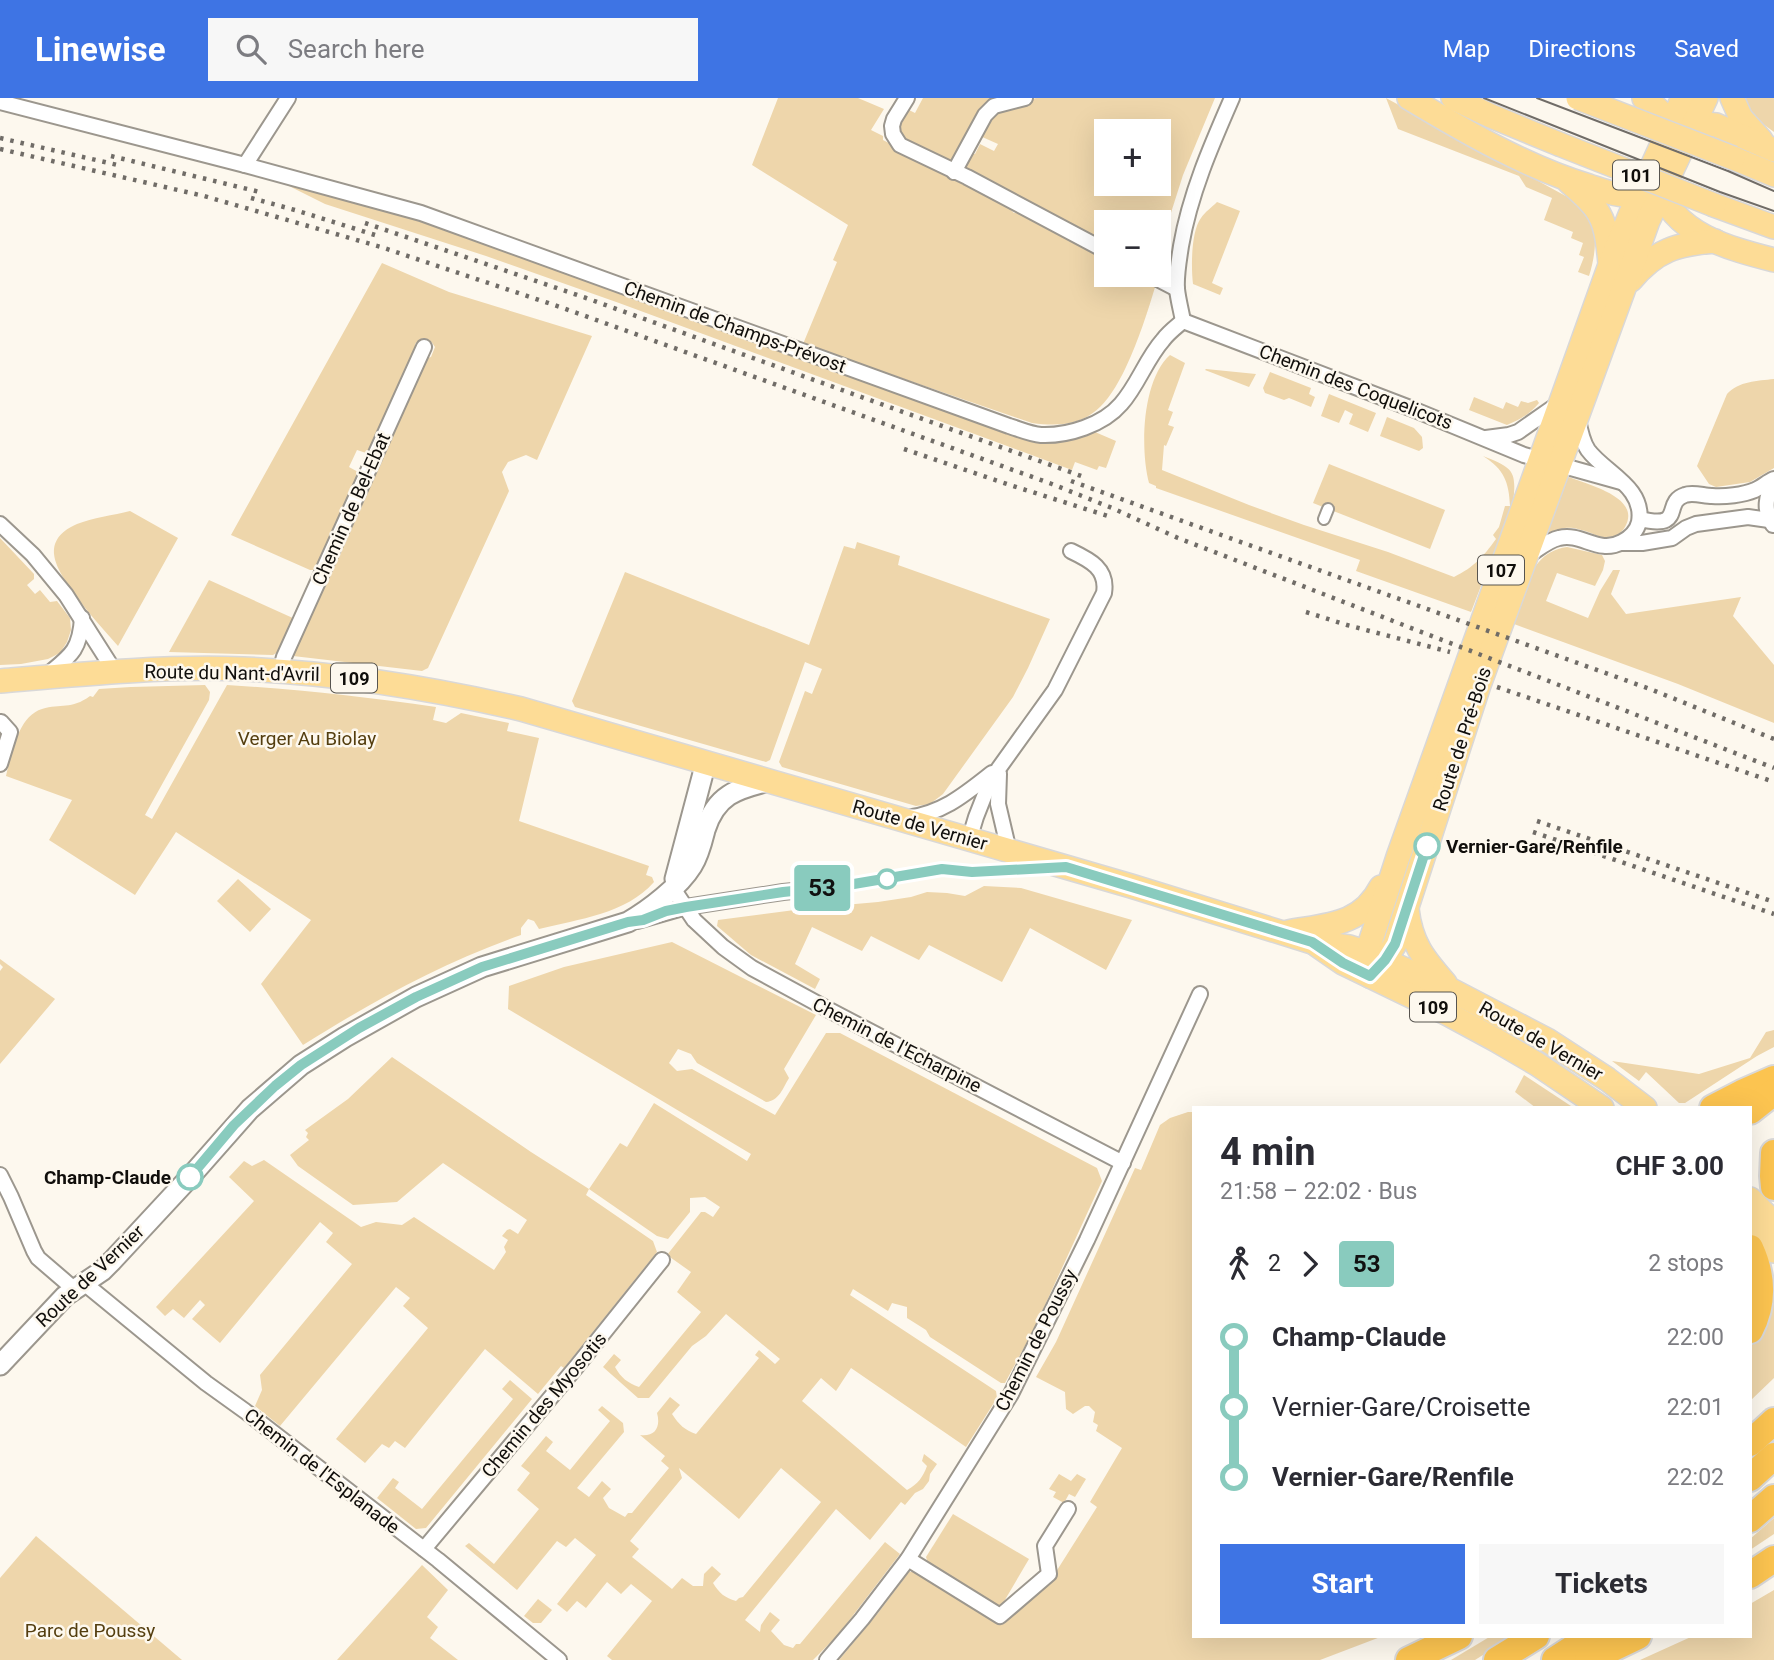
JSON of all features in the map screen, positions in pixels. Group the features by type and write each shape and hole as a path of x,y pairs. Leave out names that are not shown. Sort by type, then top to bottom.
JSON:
{"highway":[{"path":"1717,1106 1774,1079"},
{"path":"1752,1109 1774,1092"},
{"path":"1774,1153 1774,1187"},
{"path":"1752,1253 1757,1266 1760,1290 1758,1314 1752,1326"},
{"path":"1752,1441 1774,1420"},
{"path":"1752,1476 1774,1456"},
{"path":"1752,1516 1774,1497"},
{"path":"1752,1574 1774,1559"},
{"path":"1400,1660 1432,1638"},
{"path":"1409,1660 1455,1638"},
{"path":"1497,1660 1533,1638"},
{"path":"1555,1660 1589,1638"},
{"path":"1588,1660 1634,1638"}],"main road":[{"path":"1409,98 1482,140 1566,179 1617,194 1627,195 1666,158 1716,125 1771,149"},
{"name":"101","path":"1453,98 1559,144 1774,227"},
{"path":"1578,98 1774,175"},
{"path":"1644,98 1653,105 1678,218 1715,241 1774,260"},
{"name":"Route de Pré-Bois","path":"1374,963 1398,857 1570,408 1623,291 1648,221 1683,98"},
{"name":"Route de Pré-Bois","path":"1570,408 1610,265 1666,158 1706,98"},
{"path":"1732,98 1741,118 1771,149"},
{"path":"1566,179 1596,209 1608,239 1610,265"},
{"path":"1623,291 1653,257 1664,251 1682,244 1715,241"},
{"name":"Route de Pré-Bois","path":"1374,963 1395,944 1479,685 1525,558 1550,461"},
{"name":"Route du Nant-d'Avril","path":"0,681 203,668 280,671 384,681 534,712 706,762"},
{"name":"Route de Vernier","path":"706,762 1312,942 1349,947 1537,1064 1599,1106"},
{"path":"1398,857 1398,893 1407,907 1417,948 1426,963 1451,990"},
{"path":"1285,933 1334,924 1361,913 1374,900 1398,857"},
{"name":"Route de Vernier","path":"1374,963 1451,990 1547,1040 1643,1106"},
{"path":"1752,1201 1774,1223"},
{"path":"1752,1228 1774,1251"}],"street":[{"path":"245,165 288,98"},
{"path":"908,98 892,126 893,134 900,145 967,177 1094,245"},
{"path":"954,172 985,115 993,106 1025,98"},
{"path":"1183,321 1177,289 1178,262 1189,211 1213,141 1232,98"},
{"name":"Chemin de Champs-Prévost","path":"0,102 421,213 1039,435 1083,428 1113,411 1128,394 1162,340 1183,321"},
{"path":"1171,286 1177,289"},
{"name":"Chemin des Coquelicots","path":"1183,321 1524,454 1621,482"},
{"name":"Chemin de Bel-Ebat","path":"280,671 284,656 424,347"},
{"path":"1485,438 1518,432 1570,408 1586,446 1636,497 1640,519 1638,527 1631,536 1621,542 1598,546 1571,537 1560,538 1525,558"},
{"path":"1640,519 1656,523 1664,521 1684,495 1713,497 1751,491 1774,480"},
{"path":"1772,523 1766,508 1774,480"},
{"path":"1621,542 1642,543 1672,538 1696,524 1748,517 1772,523"},
{"path":"0,524 33,555 66,595 115,672"},
{"path":"969,840 987,789 1055,690 1104,593 1105,580 1102,573 1089,560 1071,551"},
{"path":"44,677 75,649 81,634 82,618"},
{"path":"0,764 10,732 1,722"},
{"path":"673,887 706,762"},
{"path":"899,820 934,812 954,802 999,768"},
{"path":"999,768 998,804 1009,851"},
{"name":"Route de Vernier","path":"0,1365 57,1304 102,1271 250,1109 301,1065 374,1020 458,977 482,967 628,922 646,912 693,864 708,821 723,799 743,787 769,781"},
{"path":"628,922 686,907 842,886"},
{"name":"Chemin de l'Echarpine","path":"673,887 694,920 723,947 752,968 1123,1163"},
{"name":"Chemin de Poussy","path":"827,1660 908,1559 1011,1394 1123,1163 1200,994"},
{"name":"Chemin de l'Esplanade","path":"0,1175 38,1258 245,1411 424,1549 559,1660"},
{"name":"Chemin des Myosotis","path":"424,1549 662,1260"},
{"path":"908,1559 1000,1616 1049,1574 1045,1546 1068,1509"}],"green space":[{"path":"778,98 858,98 884,109 871,130 883,136 883,140 1003,202 1014,213 1020,211 1094,251 1094,287 1155,287 1135,346 1118,383 1100,407 1090,415 1066,424 1032,423 803,344 837,262 833,260 848,225 752,165"},
{"path":"923,98 1003,98 952,162 903,141 898,132 898,124 905,108 915,113"},
{"path":"1036,98 1215,98 1183,175 1171,213 1171,210 1094,210 1094,241 969,174 964,160 968,154 975,154 980,144 994,151 998,144 980,136 987,116"},
{"path":"1386,98 1573,200 1583,208 1590,218 1595,234 1589,276 1578,272 1584,257 1579,255 1583,243 1571,238 1573,232 1544,220 1552,198 1526,187 1519,176 1398,129"},
{"path":"1741,98 1774,98 1774,132 1752,116"},
{"path":"285,184 414,218 473,237 1040,442 1095,432 1116,441 1106,468 1099,466 1097,470 1075,462 1072,470 619,303 325,204"},
{"path":"1217,202 1240,211 1212,283 1223,288 1220,295 1193,284 1192,268 1192,250 1198,224"},
{"path":"382,263 449,292 592,336 537,460 526,455 508,462 502,472 509,491 428,668 422,671 293,656 291,651 424,359 431,357 435,347 430,341 419,340 415,344 416,352 369,454 357,450 349,467 360,473 316,570 310,570 231,535"},
{"path":"1170,355 1185,363 1168,410 1173,412 1168,425 1174,427 1166,446 1164,445 1162,470 1249,505 1454,577 1473,565 1487,551 1496,539 1493,535 1499,527 1505,506 1510,506 1501,471 1483,456 1507,467 1514,483 1513,503 1471,612 1356,571 1360,560 1156,488 1149,483 1144,434 1146,416 1154,381"},
{"path":"1206,369 1256,374 1249,387"},
{"path":"1270,372 1311,388 1309,394 1315,397 1311,407 1289,398 1284,400 1265,393 1263,388"},
{"path":"1774,379 1774,468 1750,482 1716,487 1709,484 1697,466 1727,394 1743,384"},
{"path":"1329,394 1376,413 1368,432 1349,424 1353,414 1345,410 1339,423 1321,416"},
{"path":"1474,397 1503,409 1506,402 1518,407 1521,401 1528,403 1537,400 1539,403 1525,416 1507,425 1469,410"},
{"path":"1387,417 1414,428 1422,437 1423,448 1419,451 1380,436"},
{"path":"1329,464 1445,510 1430,549 1313,503"},
{"path":"1569,477 1600,488 1620,500 1628,517 1621,532 1615,536 1603,537 1568,528 1543,535 1563,478"},
{"path":"130,511 178,538 118,646 69,587 58,567 54,548 64,531 77,524"},
{"path":"0,538 34,574 34,579 27,585 35,594 40,590 50,602 57,601 70,618 71,630 67,642 60,653 48,659 0,665"},
{"path":"857,542 900,556 898,565 1050,619 1013,697 943,794 930,804 916,806 782,767 779,762 805,691 812,694 822,669 805,662 770,760 766,762 575,707 572,701 625,572 809,645 844,546 855,549"},
{"path":"1567,547 1602,555 1605,561 1603,570 1595,586 1557,573 1546,601 1588,618 1613,570 1620,570 1611,594 1626,614 1741,597 1733,616 1774,665 1774,723 1678,684 1514,624 1525,587 1536,565 1554,550"},
{"path":"209,580 295,619 281,650 273,655 169,652"},
{"name":"Verger Au Biolay","path":"205,685 210,692 209,700 145,815 152,819 227,685 384,700 436,707 433,720 446,723 461,713 509,723 507,731 539,738 519,821 649,866 646,875 652,877 654,882 630,901 601,914 539,929 534,921 528,919 521,928 521,935 463,958 409,984 303,1045 261,984 311,920 176,832 135,895 49,840 72,800 6,776 21,728 27,719 42,709 77,703 93,697 99,689"},
{"path":"238,879 271,909 250,932 217,901"},
{"path":"984,886 1021,888 1132,920 1106,970 1030,928 1002,982 929,945 919,960 871,936 862,951 812,927 795,964 820,979 815,989 751,955 717,926 718,920 878,902 927,892 965,896"},
{"path":"672,942 816,1015 784,1069 789,1078 780,1093 770,1101 766,1102 697,1063 691,1054 678,1049 669,1063 677,1071 692,1069 775,1115 826,1033 840,1033 1097,1168 1102,1181 1034,1329 1005,1383 930,1337 926,1330 907,1318 907,1307 892,1303 888,1311 853,1289 850,1295 996,1391 997,1398 966,1447 851,1368 836,1391 821,1378 802,1401 907,1490 922,1477 927,1466 922,1461 924,1454 937,1464 923,1489 915,1493 905,1505 901,1502 870,1540 836,1509 745,1620 760,1632 761,1625 770,1612 780,1620 771,1631 784,1645 793,1648 800,1644 885,1542 900,1554 838,1635 813,1660 612,1660 607,1656 652,1601 631,1584 621,1594 607,1582 586,1608 577,1601 567,1612 557,1604 596,1555 575,1538 566,1547 557,1541 517,1590 465,1546 469,1543 494,1564 539,1509 517,1490 530,1473 521,1466 546,1436 553,1442 546,1451 570,1470 610,1421 598,1410 602,1406 623,1423 624,1432 577,1488 589,1497 602,1481 611,1489 603,1498 609,1508 625,1517 632,1513 669,1468 661,1461 665,1456 640,1435 656,1430 657,1413 670,1397 680,1405 672,1414 682,1427 696,1434 759,1358 755,1355 759,1350 775,1364 780,1359 726,1314 706,1336 692,1346 649,1398 638,1398 603,1367 614,1354 621,1360 615,1367 620,1374 639,1387 701,1312 677,1292 691,1272 667,1255 701,1212 713,1217 720,1207 705,1197 690,1198 690,1212 668,1239 657,1236 589,1189 620,1143 627,1147 654,1103 747,1161 751,1154 508,1009 509,986 564,967","holes":["679,1468 739,1519 781,1468 821,1502 743,1597 736,1601 725,1597 715,1587 713,1583 721,1574 712,1566 704,1574 703,1586 693,1586 682,1578 672,1589 632,1557 639,1549 630,1541 682,1478"]},
{"path":"0,959 55,999 0,1064 0,971 3,967"},
{"path":"1774,1030 1774,1047 1685,1103 1679,1103 1646,1072 1639,1081 1612,1061 1699,1074 1750,1058 1766,1032"},
{"path":"392,1057 589,1189 586,1195 653,1241 657,1252 564,1368 561,1366 538,1394 485,1349 405,1448 395,1441 389,1448 382,1444 365,1463 336,1439 428,1328 403,1306 410,1298 396,1287 280,1426 255,1406 262,1390 260,1375 352,1264 326,1242 333,1233 320,1222 220,1343 192,1319 205,1305 200,1300 184,1318 173,1309 165,1316 156,1307 254,1201 229,1177 244,1161 252,1166 264,1160 361,1227 376,1222 402,1225 414,1217 494,1270 506,1252 504,1247 508,1240 502,1236 510,1229 518,1234 527,1220 443,1163 397,1202 353,1205 298,1166 290,1155 309,1140 305,1130 348,1099"},
{"path":"1524,1075 1571,1106 1533,1106 1515,1092"},
{"path":"1192,1112 1192,1638 1378,1638 1320,1660 839,1660 909,1572 917,1572 997,1621 1054,1575 1097,1507 1090,1502 1122,1448 1096,1431 1098,1425 1093,1422 1095,1412 1089,1406 1073,1414 1066,1409 1065,1392 1036,1377 1056,1342 1135,1168 1141,1170 1160,1125 1170,1118"},
{"path":"1771,1287 1774,1291 1774,1378 1752,1399 1752,1345 1761,1331"},
{"path":"510,1380 532,1399 426,1528 416,1529 377,1498 393,1478 399,1482 395,1488 422,1509 513,1399 502,1389"},
{"path":"1059,1474 1071,1481 1077,1474 1086,1479 1075,1497 1069,1494 1064,1503 1053,1497 1056,1492 1049,1489"},
{"path":"953,1514 1029,1559 999,1610 929,1567 926,1557"},
{"path":"1774,1518 1774,1534 1752,1549 1752,1537"},
{"name":"Parc de Poussy","path":"36,1536 182,1660 0,1660 0,1578"},
{"path":"422,1565 448,1590 427,1617 438,1627 430,1638 458,1660 337,1660"},
{"path":"1774,1590 1774,1660 1640,1660 1689,1638 1752,1638 1752,1603"},
{"path":"538,1599 552,1610 541,1623 533,1623 524,1616"},
{"path":"1488,1638 1510,1638 1475,1660 1451,1660"}],"tram line":[{"path":"1484,98 1774,211"},
{"path":"1537,98 1774,191"}],"railway":[{"path":"0,138 122,166"},
{"path":"0,149 204,196 381,247 563,308 1052,484 1178,538 1774,768"},
{"path":"111,156 264,193"},
{"path":"251,198 375,235"},
{"path":"365,223 586,298 1084,477"},
{"path":"904,449 1111,517"},
{"path":"1071,481 1650,689 1774,739"},
{"path":"1306,612 1450,652"},
{"path":"1497,687 1774,782"},
{"path":"1537,821 1774,902"},
{"path":"1533,832 1774,914"}],"bus line":[{"name":"53","path":"190,1177 234,1125 275,1086 301,1065 374,1020 416,997 482,967 666,911 942,869 972,872 1066,867 1312,942 1343,963 1370,976 1395,944 1427,846"}],"place":[{"name":"Vernier-Gare/Renfile","path":"1427,846"},
{"name":"Champ-Claude","path":"190,1177"}]}
